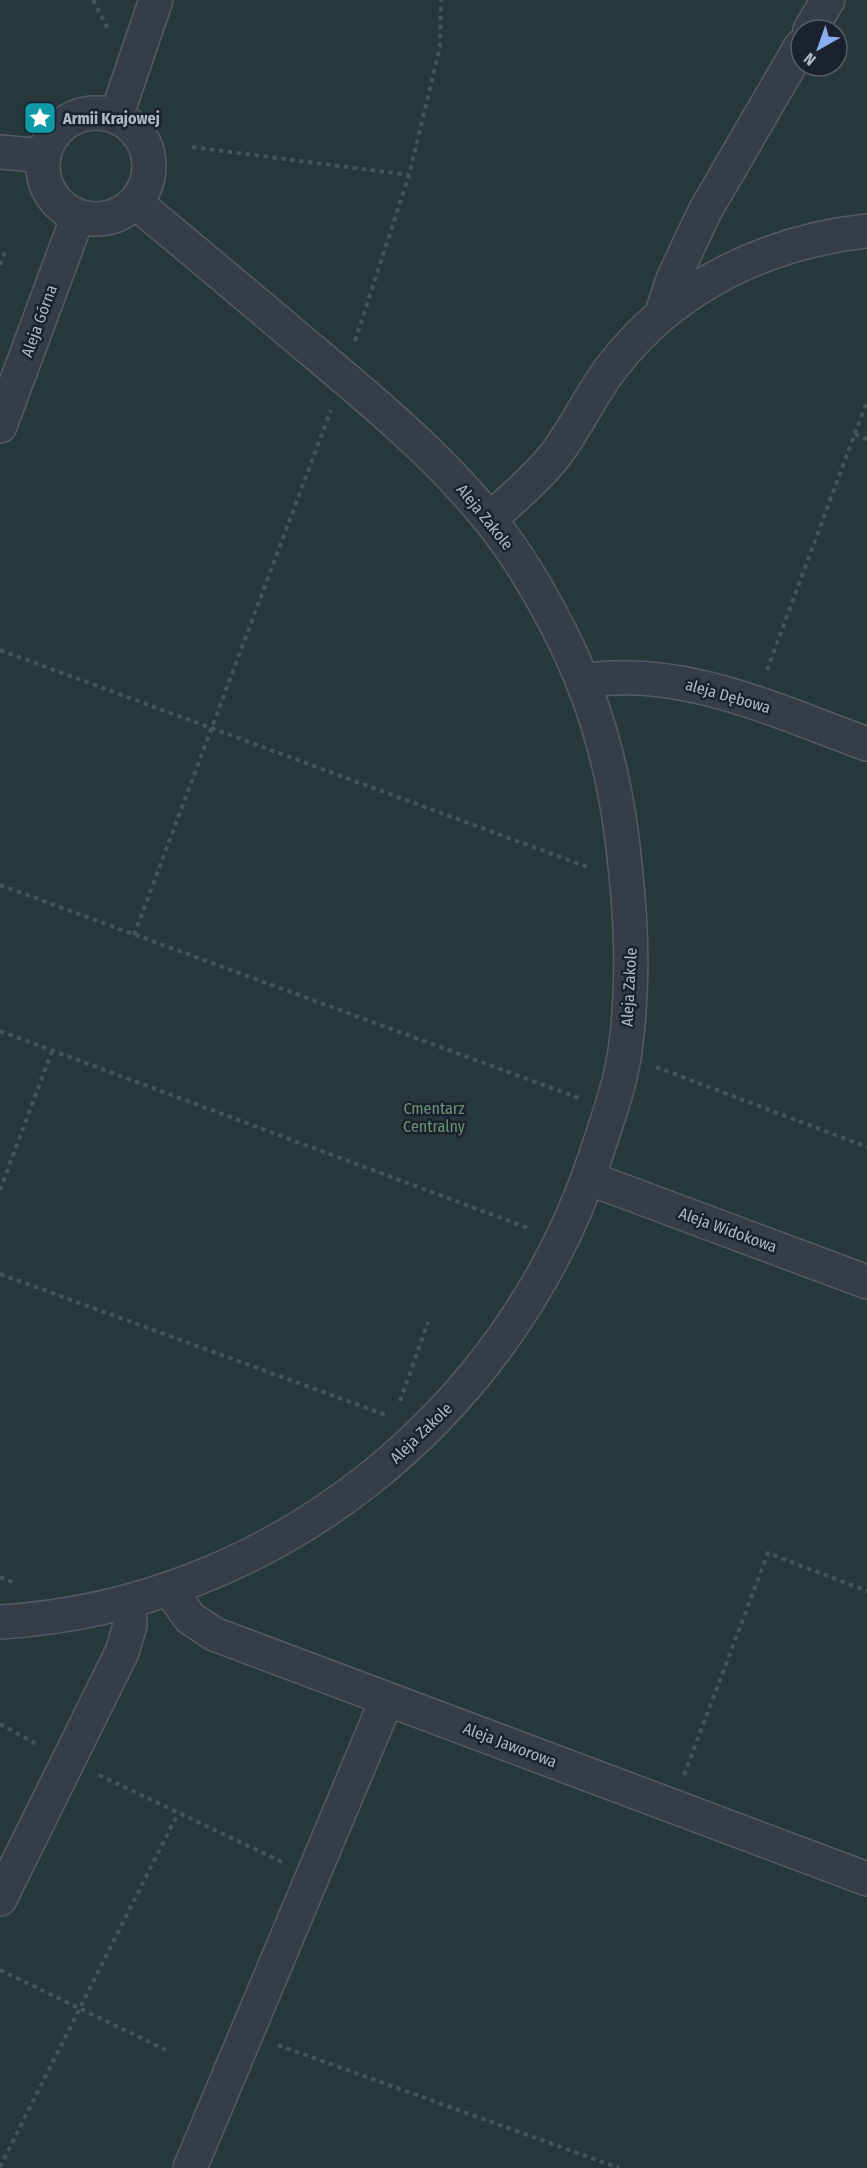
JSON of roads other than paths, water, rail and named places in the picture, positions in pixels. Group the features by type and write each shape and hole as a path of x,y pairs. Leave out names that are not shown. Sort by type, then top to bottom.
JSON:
{"street":[{"path":"116,117 156,0"},
{"path":"817,18 828,0"},
{"path":"663,310 673,279 705,211 789,67"},
{"path":"94,113 116,117 127,123 140,136 147,152 147,178 135,202 125,211 109,217 78,216 63,207 51,194 43,173 44,156 52,135 72,118 94,113"},
{"path":"0,152 44,156"},
{"name":"Aleja Zakole","path":"0,1622 84,1612 128,1602 169,1589 242,1558 300,1527 393,1461 428,1430 486,1362 535,1291 563,1242 588,1178 625,1055 632,984 627,882 612,779 583,681 544,603 490,519 427,452 344,377 135,202"},
{"name":"Aleja Górna","path":"0,426 78,216"},
{"path":"490,519 518,495 553,458 610,368 663,310 725,273 798,242 867,231"},
{"name":"aleja Dębowa","path":"583,681 610,676 661,678 755,702 867,744"},
{"name":"Aleja Widokowa","path":"588,1178 867,1282"},
{"name":"Aleja Jaworowa","path":"169,1589 190,1618 214,1634 867,1880"},
{"path":"0,1899 124,1646 130,1625 128,1602"},
{"path":"190,2168 387,1699"}],"place":[{"name":"Armii Krajowej","path":"40,118"}],"park label":[{"name":"Cmentarz Centralny","path":"434,1117"}]}
